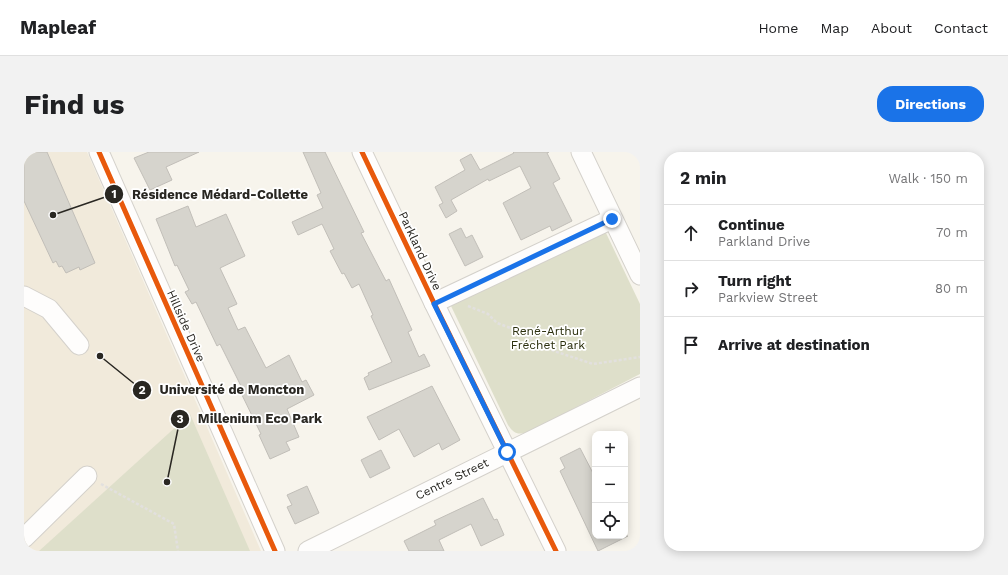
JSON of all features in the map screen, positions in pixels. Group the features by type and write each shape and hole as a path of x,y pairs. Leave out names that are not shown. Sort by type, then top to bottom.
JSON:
{"street":[{"name":"Hillside Drive","path":"99,152 275,551"},
{"name":"Parkland Drive","path":"362,152 440,300 507,452 556,551"},
{"path":"581,152 640,275"},
{"path":"440,300 612,219"},
{"path":"24,296 49,309 79,345"},
{"name":"Centre Street","path":"308,551 640,386"},
{"path":"24,538 87,476"}],"path":[{"path":"440,300 488,314 497,323 516,330 554,351 593,364 640,357"},
{"path":"87,476 174,524 178,551"}],"shaded area":[{"path":"24,152 87,152 261,551 24,551"}],"green space":[{"name":"René-Arthur Fréchet Park","path":"600,231 606,233 640,304 640,374 528,432 516,433 508,425 451,306 455,301"},
{"path":"190,414 250,551 39,551"}],"building":[{"path":"24,152 47,152 95,263 80,270 79,267 66,273 62,266 59,267 56,261 53,263 24,201"},
{"path":"149,152 199,152 166,167 172,180 150,190 134,158"},
{"path":"303,152 325,152 364,232 361,233 386,281 389,279 412,330 408,332 419,357 424,354 430,366 369,390 364,378 369,375 368,373 392,362 371,316 373,315 359,284 352,288 344,273 342,274 330,251 334,249 322,224 298,235 292,222 323,208 317,195 321,193"},
{"path":"513,152 549,152 547,153 560,179 553,183 572,221 552,231 550,226 521,240 503,203 531,188 520,166 489,181 488,179 451,200 457,211 446,218 439,205 443,203 435,187 465,170 460,160 471,154 480,170 514,153"},
{"path":"188,206 196,227 226,214 245,256 220,268 237,304 228,308 238,330 245,327 266,368 289,355 302,382 306,380 314,395 287,409 299,437 286,442 290,450 270,459 259,435 261,434 241,393 244,392 220,344 217,346 196,302 192,304 185,292 189,290 177,265 175,266 156,219"},
{"path":"461,228 466,238 472,235 483,257 465,266 449,234"},
{"path":"432,386 460,440 442,450 439,443 414,457 399,429 379,440 367,417"},
{"path":"580,448 592,471 592,538 560,471 565,468 560,458"},
{"path":"381,450 390,468 370,478 361,460"},
{"path":"307,486 319,513 295,524 287,507 292,505 287,495"},
{"path":"483,498 494,520 497,519 504,535 481,546 471,524 439,540 444,551 409,551 404,541 436,525 434,521"},
{"path":"592,539 622,539 598,551"}],"cycle path":[{"path":"99,152 275,551"},
{"path":"362,152 434,303 556,551"}],"place":[{"name":"Résidence Médard-Collette","path":"53,215"},
{"name":"Université de Moncton","path":"100,356"},
{"name":"Millenium Eco Park","path":"167,482"}],"route":[{"path":"507,452 434,304 612,219"}]}
